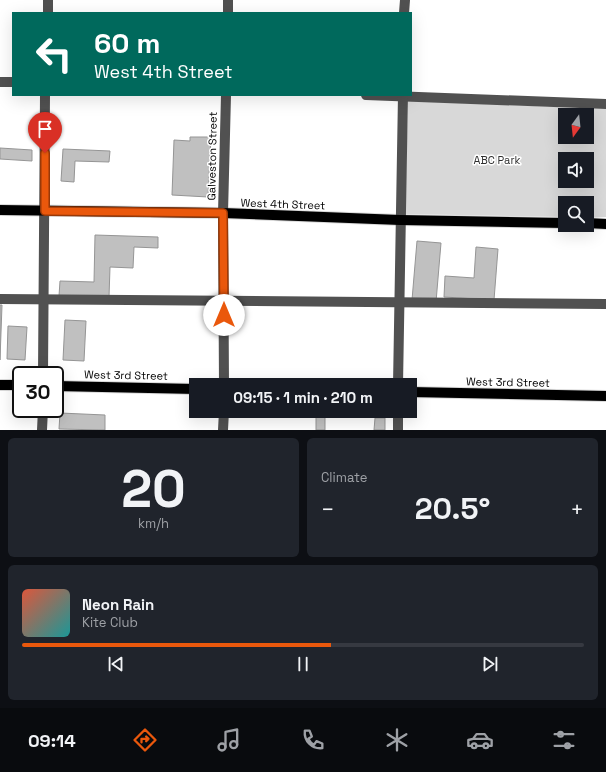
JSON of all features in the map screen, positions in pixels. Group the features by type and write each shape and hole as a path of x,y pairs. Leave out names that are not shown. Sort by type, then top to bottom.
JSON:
{"main road":[{"name":"West 4th Street","path":"0,210 223,213 400,220 558,223"},
{"path":"594,223 606,224"},
{"path":"0,385 12,385"},
{"name":"West 3rd Street","path":"64,386 189,389"},
{"name":"West 3rd Street","path":"417,392 606,396"}],"street":[{"path":"48,0 48,12"},
{"path":"228,0 228,12"},
{"path":"404,12 405,0"},
{"path":"0,82 12,82"},
{"path":"43,366 45,96"},
{"name":"Galveston Street","path":"224,378 223,213 226,96"},
{"path":"398,378 403,96 606,104"},
{"path":"0,299 606,304"},
{"path":"42,430 43,418"},
{"path":"223,430 224,418"},
{"path":"398,418 398,430"}],"green space":[{"name":"ABC Park","path":"408,101 581,108 558,108 558,144 594,144 594,109 606,109 606,217 594,217 594,196 558,196 558,217 405,214"}],"building":[{"path":"190,137 211,137 208,197 172,195 174,140 190,141"},
{"path":"0,148 32,150 32,161 0,159"},
{"path":"63,149 110,151 109,162 75,161 74,182 61,181"},
{"path":"95,235 158,237 158,248 134,247 133,268 110,267 109,297 59,296 60,281 94,282"},
{"path":"417,241 441,243 436,302 412,300"},
{"path":"476,247 498,249 494,300 444,297 445,276 474,278"},
{"path":"0,305 2,305 0,360"},
{"path":"65,320 86,321 84,361 63,360"},
{"path":"8,326 27,327 25,360 7,359"},
{"path":"64,413 105,415 105,430 59,429 60,418 64,418"},
{"path":"316,418 325,418 325,430 316,430"},
{"path":"375,418 385,418 385,430 374,430"}],"route":[{"path":"45,153 45,211 223,213 224,315"}]}
